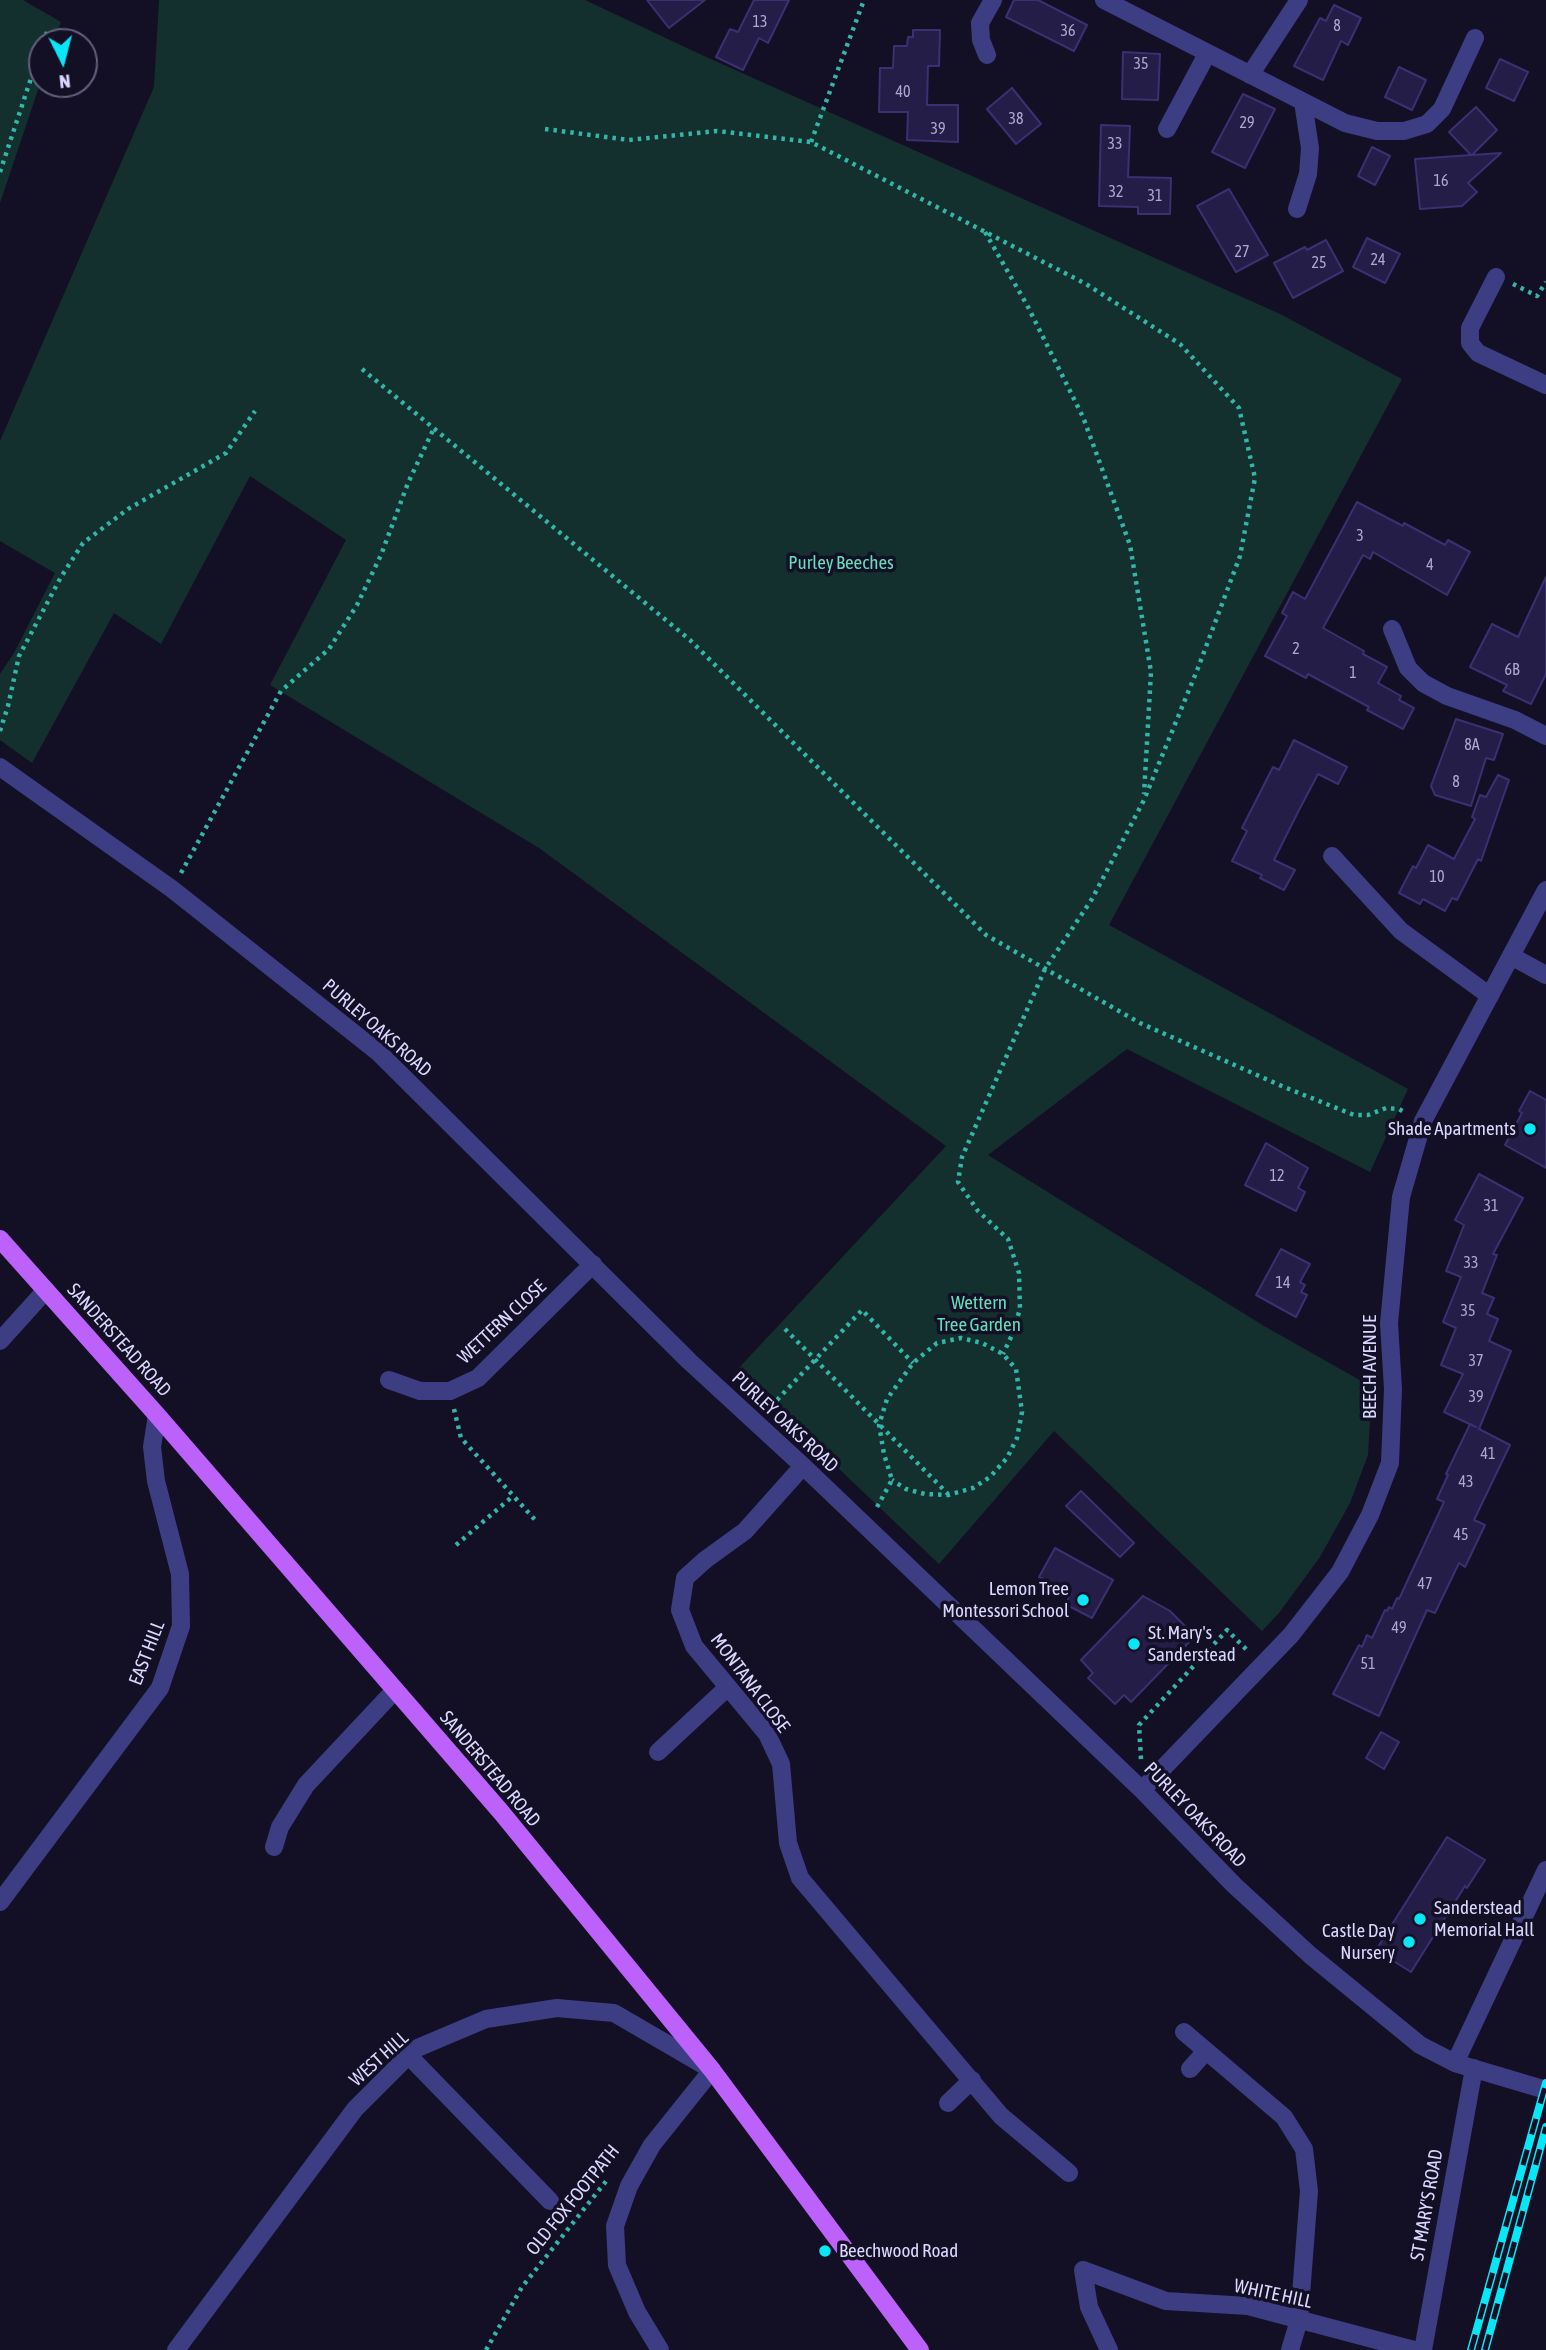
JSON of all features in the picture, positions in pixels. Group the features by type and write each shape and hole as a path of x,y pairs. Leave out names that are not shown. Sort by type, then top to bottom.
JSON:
{"main road":[{"name":"SANDERSTEAD ROAD","path":"0,1239 157,1415 501,1812 712,2070 920,2350"}],"street":[{"path":"987,55 981,40 980,23 993,0"},
{"path":"1250,75 1299,0"},
{"path":"1116,3 1207,54 1345,123 1377,131 1404,131 1427,124 1442,109 1475,38"},
{"path":"1167,130 1207,54"},
{"path":"1297,209 1308,174 1310,148 1303,102"},
{"path":"1496,277 1470,328 1470,343 1478,353 1546,386"},
{"path":"1392,629 1408,668 1423,683 1447,696 1515,720 1546,736"},
{"name":"PURLEY OAKS ROAD","path":"0,767 172,889 379,1053 689,1361 803,1466 1142,1790 1234,1885 1310,1955 1420,2045 1455,2063 1546,2090"},
{"path":"1332,856 1401,931 1490,996"},
{"name":"BEECH AVENUE","path":"1142,1790 1291,1635 1340,1572 1370,1515 1390,1463 1393,1389 1390,1323 1401,1197 1423,1121 1546,890"},
{"path":"1511,956 1546,975"},
{"name":"WETTERN CLOSE","path":"389,1380 420,1391 450,1391 478,1378 593,1264"},
{"path":"0,1340 46,1290"},
{"name":"EAST HILL","path":"0,1902 160,1688 181,1626 180,1574 156,1482 152,1447 157,1415"},
{"name":"MONTANA CLOSE","path":"803,1466 746,1531 685,1578 680,1610 694,1646 767,1734 781,1764 788,1843 800,1878 1001,2116 1069,2173"},
{"path":"658,1752 728,1687"},
{"path":"274,1847 279,1826 306,1785 395,1690"},
{"path":"1455,2063 1546,1870"},
{"name":"WEST HILL","path":"176,2350 355,2109 415,2049 485,2019 557,2008 614,2013 712,2070"},
{"path":"1184,2032 1284,2117 1304,2149 1309,2191 1299,2320 1290,2350"},
{"path":"1190,2069 1206,2051"},
{"path":"409,2056 550,2201"},
{"name":"ST MARY'S ROAD","path":"1423,2350 1474,2068"},
{"path":"660,2350 637,2312 617,2265 615,2226 629,2186 652,2145 712,2070"},
{"path":"948,2103 972,2081"},
{"name":"WHITE HILL","path":"1109,2350 1089,2306 1083,2270 1166,2301 1248,2306 1414,2350"}],"path":[{"path":"811,142 864,0"},
{"path":"0,173 28,89"},
{"path":"545,129 629,140 717,131 811,142 1086,284 1180,344 1239,408 1255,478 1240,556 1144,800 1092,899 1045,969 962,1157 958,1182 978,1211 1008,1239 1019,1273 1020,1309 1003,1354"},
{"path":"985,231 1027,304 1083,417 1130,545 1151,672 1144,800"},
{"path":"1496,277 1537,296 1546,282"},
{"path":"362,369 690,639 986,935 1140,1023 1284,1087 1354,1115 1368,1115 1386,1108 1399,1109 1423,1121"},
{"path":"0,731 19,656 83,542 128,509 226,453 255,411"},
{"path":"172,889 281,691 329,649 357,605 381,555 408,482 433,428"},
{"path":"777,1400 862,1310 913,1363"},
{"path":"786,1329 948,1495"},
{"path":"961,1338 982,1343 1003,1354 1016,1369 1022,1412 1017,1438 1007,1458 990,1477 973,1488 948,1495 925,1494 906,1489 892,1480 879,1424 887,1399 913,1363 937,1343 961,1338"},
{"path":"450,1391 461,1438 537,1522"},
{"path":"864,1525 892,1480"},
{"path":"456,1545 513,1496"},
{"path":"1142,1790 1139,1725 1227,1630 1262,1666"},
{"name":"OLD FOX FOOTPATH","path":"486,2350 522,2287 615,2169"}],"green space":[{"path":"0,0 23,0 61,22 59,28 28,28 28,98 35,98 0,203"},
{"name":"Purley Beeches","path":"159,0 585,0 1280,314 1402,379 1109,925 1408,1089 1370,1172 1127,1049 988,1155 1264,1326 1372,1387 1368,1455 1350,1503 1320,1557 1279,1613 1262,1631 1054,1431 939,1564 736,1371 946,1146 539,848 270,685 346,540 250,476 161,644 114,613 32,763 0,740 0,674 14,653 55,573 0,541 0,441 154,87"}],"building":[{"path":"647,0 705,0 669,28"},
{"path":"754,0 789,0 768,43 759,38 743,70 716,57 730,29 738,32"},
{"path":"1014,0 1038,0 1087,25 1074,51 1006,17"},
{"path":"1334,5 1361,18 1348,45 1341,41 1323,80 1294,66 1320,18 1326,21"},
{"path":"913,30 940,30 939,66 928,66 927,105 958,105 958,142 907,140 908,112 879,112 880,68 893,68 894,46 907,46 908,37 913,37"},
{"path":"1123,52 1160,54 1158,100 1122,99"},
{"path":"1500,59 1528,72 1514,101 1486,88"},
{"path":"1399,67 1426,80 1412,110 1385,97"},
{"path":"1012,88 1041,124 1016,144 987,109"},
{"path":"1243,94 1275,109 1245,168 1212,152"},
{"path":"1476,107 1497,130 1472,155 1501,153 1468,183 1477,192 1462,206 1420,209 1415,159 1471,155 1449,132"},
{"path":"1101,125 1130,126 1128,177 1171,178 1170,214 1138,214 1138,207 1099,206"},
{"path":"1372,147 1390,156 1375,185 1358,176"},
{"path":"1229,189 1268,255 1236,272 1197,206"},
{"path":"1367,238 1400,254 1385,283 1353,267"},
{"path":"1326,240 1343,271 1293,298 1274,263"},
{"path":"1357,502 1445,545 1448,540 1470,552 1447,595 1373,552 1370,559 1363,555 1323,628 1387,667 1378,683 1401,696 1399,700 1414,708 1403,729 1308,674 1306,678 1265,656 1287,616 1282,613 1293,592 1305,599"},
{"path":"1546,577 1546,674 1531,704 1503,691 1507,685 1470,667 1492,624 1518,637"},
{"path":"1456,719 1503,734 1494,760 1486,758 1471,806 1435,795 1431,786"},
{"path":"1294,740 1347,767 1338,784 1318,774 1298,812 1274,860 1295,870 1284,890 1260,878 1262,875 1232,861 1247,831 1242,828 1273,767 1279,770"},
{"path":"1498,775 1509,780 1481,861 1478,859 1457,900 1452,898 1445,911 1423,899 1420,904 1399,893 1428,845 1454,859 1475,819 1472,817 1480,795 1486,797"},
{"name":"Shade Apartments","path":"1530,1091 1546,1100 1546,1168 1505,1145"},
{"path":"1266,1143 1308,1168 1298,1188 1305,1192 1296,1211 1245,1185"},
{"path":"1479,1174 1523,1198 1493,1254 1497,1255 1482,1293 1494,1298 1487,1314 1498,1319 1489,1341 1511,1351 1479,1429 1510,1445 1474,1520 1485,1525 1465,1567 1459,1563 1435,1613 1427,1610 1379,1716 1333,1694 1359,1645 1362,1647 1367,1635 1372,1638 1385,1610 1389,1607 1392,1609 1397,1598 1399,1599 1444,1502 1437,1499 1470,1424 1444,1412 1463,1374 1441,1365 1456,1328 1443,1322 1461,1277 1446,1271 1464,1225 1455,1220"},
{"path":"1281,1249 1310,1264 1300,1282 1305,1285 1301,1292 1307,1295 1296,1317 1256,1295"},
{"path":"1081,1491 1134,1543 1120,1557 1066,1506"},
{"path":"1055,1548 1113,1580 1092,1618 1065,1604 1071,1594 1039,1577"},
{"name":"St. Mary's Sanderstead","path":"1143,1596 1170,1611 1195,1636 1131,1702 1124,1695 1115,1704 1088,1678 1093,1673 1081,1660"},
{"path":"1381,1732 1399,1742 1384,1769 1366,1758"},
{"name":"Sanderstead Memorial Hall","path":"1447,1837 1485,1860 1467,1888 1465,1886 1411,1972 1376,1950"}],"railway":[{"path":"1471,2350 1546,2083"},
{"path":"1485,2350 1546,2127"}],"place":[{"name":"Shade Apartments","path":"1530,1129"},
{"name":"Lemon Tree Montessori School","path":"1083,1600"},
{"name":"St. Mary's Sanderstead","path":"1134,1644"},
{"name":"Sanderstead Memorial Hall","path":"1420,1919"},
{"name":"Castle Day Nursery","path":"1409,1942"},
{"name":"Beechwood Road","path":"825,2251"}],"park label":[{"name":"Wettern Tree Garden","path":"979,1314"}]}
